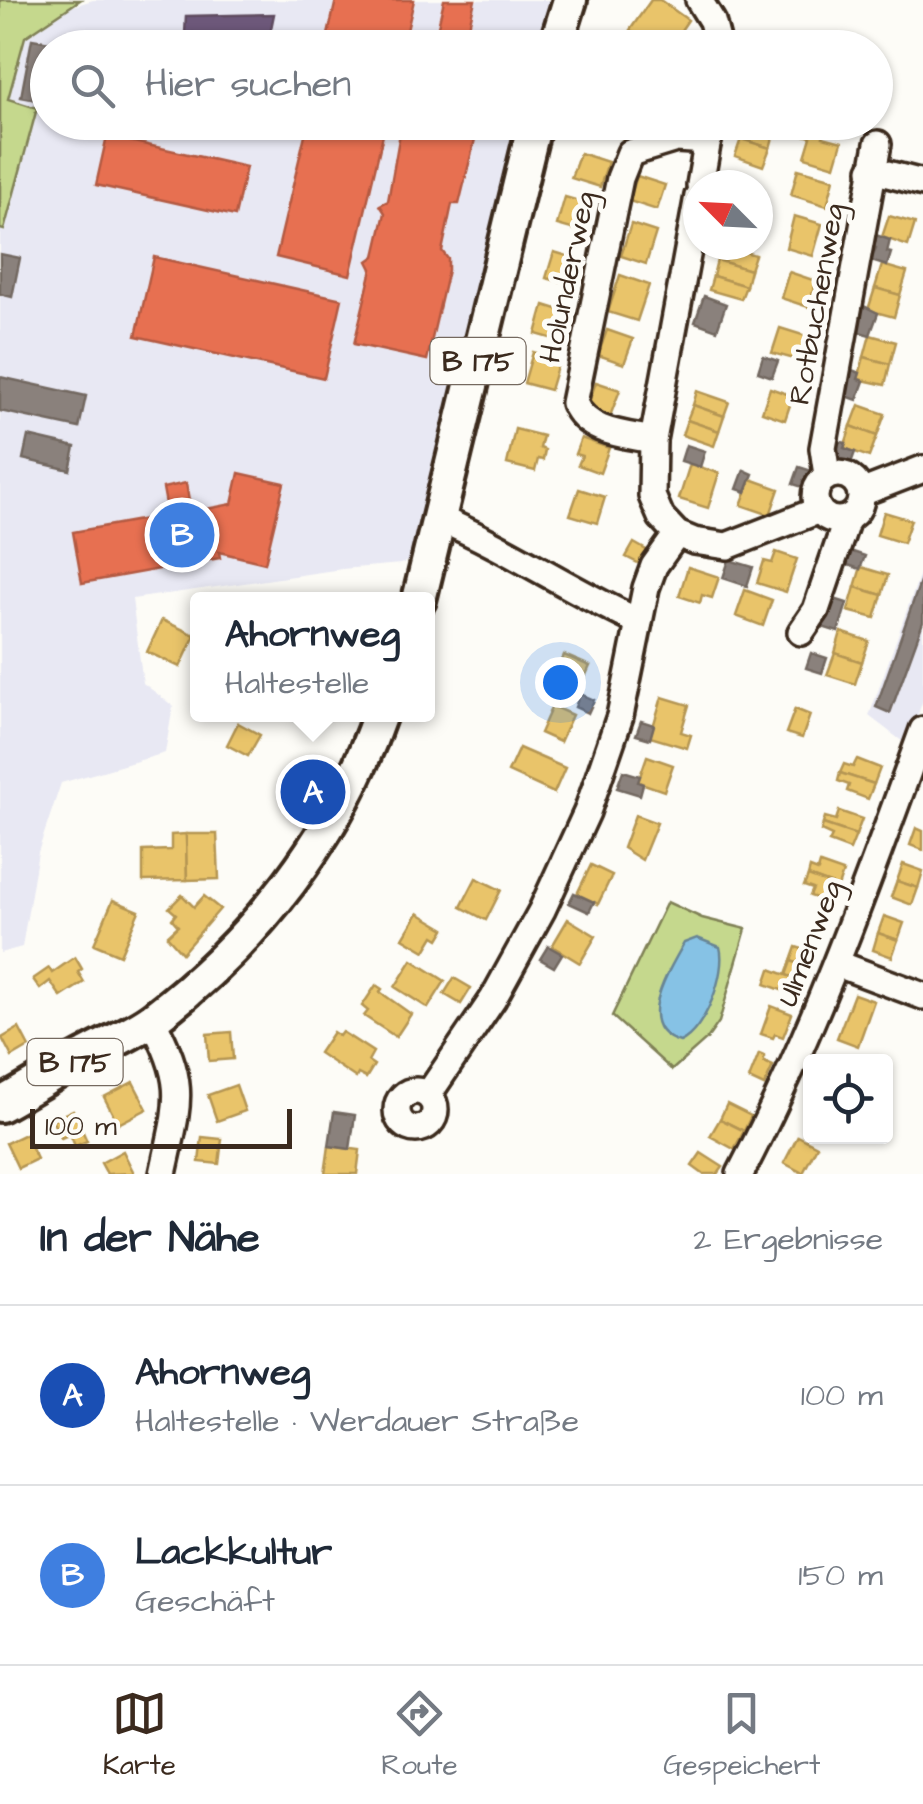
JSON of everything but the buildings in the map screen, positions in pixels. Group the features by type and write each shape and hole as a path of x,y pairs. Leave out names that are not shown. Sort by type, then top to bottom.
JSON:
{"main road":[{"path":"561,30 570,0"},
{"name":"B 175","path":"421,592 531,140"},
{"name":"B 175","path":"0,1105 152,1020 242,938 282,893 338,813 377,722"}],"street":[{"path":"699,0 714,30"},
{"name":"Holunderweg","path":"653,440 604,430 580,416 574,403 620,178 630,154 673,140"},
{"path":"703,170 708,140"},
{"name":"Rotbuchenweg","path":"827,475 823,448 878,144"},
{"path":"872,170 923,182"},
{"path":"686,260 653,440 652,496 661,517 677,534 694,542 728,546 819,510"},
{"path":"862,493 923,469"},
{"path":"801,632 816,610 847,519 856,512 862,493 857,484 842,475 827,475 815,492 819,510 826,516 847,519"},
{"path":"440,519 476,534 639,622"},
{"path":"428,1094 493,999 542,910 587,812 620,716 654,566 677,534"},
{"name":"Ulmenweg","path":"740,1174 784,1090 838,964 923,730"},
{"path":"838,964 923,996"},
{"path":"152,1020 171,1054 177,1077 177,1104 163,1174"}],"shaded area":[{"path":"93,0 554,0 544,30 36,30 70,7"},
{"path":"30,34 30,107 8,99 25,37"},
{"path":"30,135 30,140 516,140 420,556 401,564 132,599 143,683 173,706 165,753 61,783 38,852 22,947 0,953 0,229 4,230"},
{"path":"923,565 923,700 907,745 869,716"}],"green space":[{"path":"0,0 80,0 30,30 25,37 8,99 30,106 30,134 4,230 0,229"},
{"path":"667,902 702,918 746,929 719,1022 707,1039 672,1070 612,1016"}],"water":[{"path":"697,938 720,947 720,971 705,1014 680,1042 666,1035 658,1025 658,998 684,943"}],"place":[{"name":"Lackkultur","path":"182,535"},
{"name":"Ahornweg","path":"313,792"}]}
